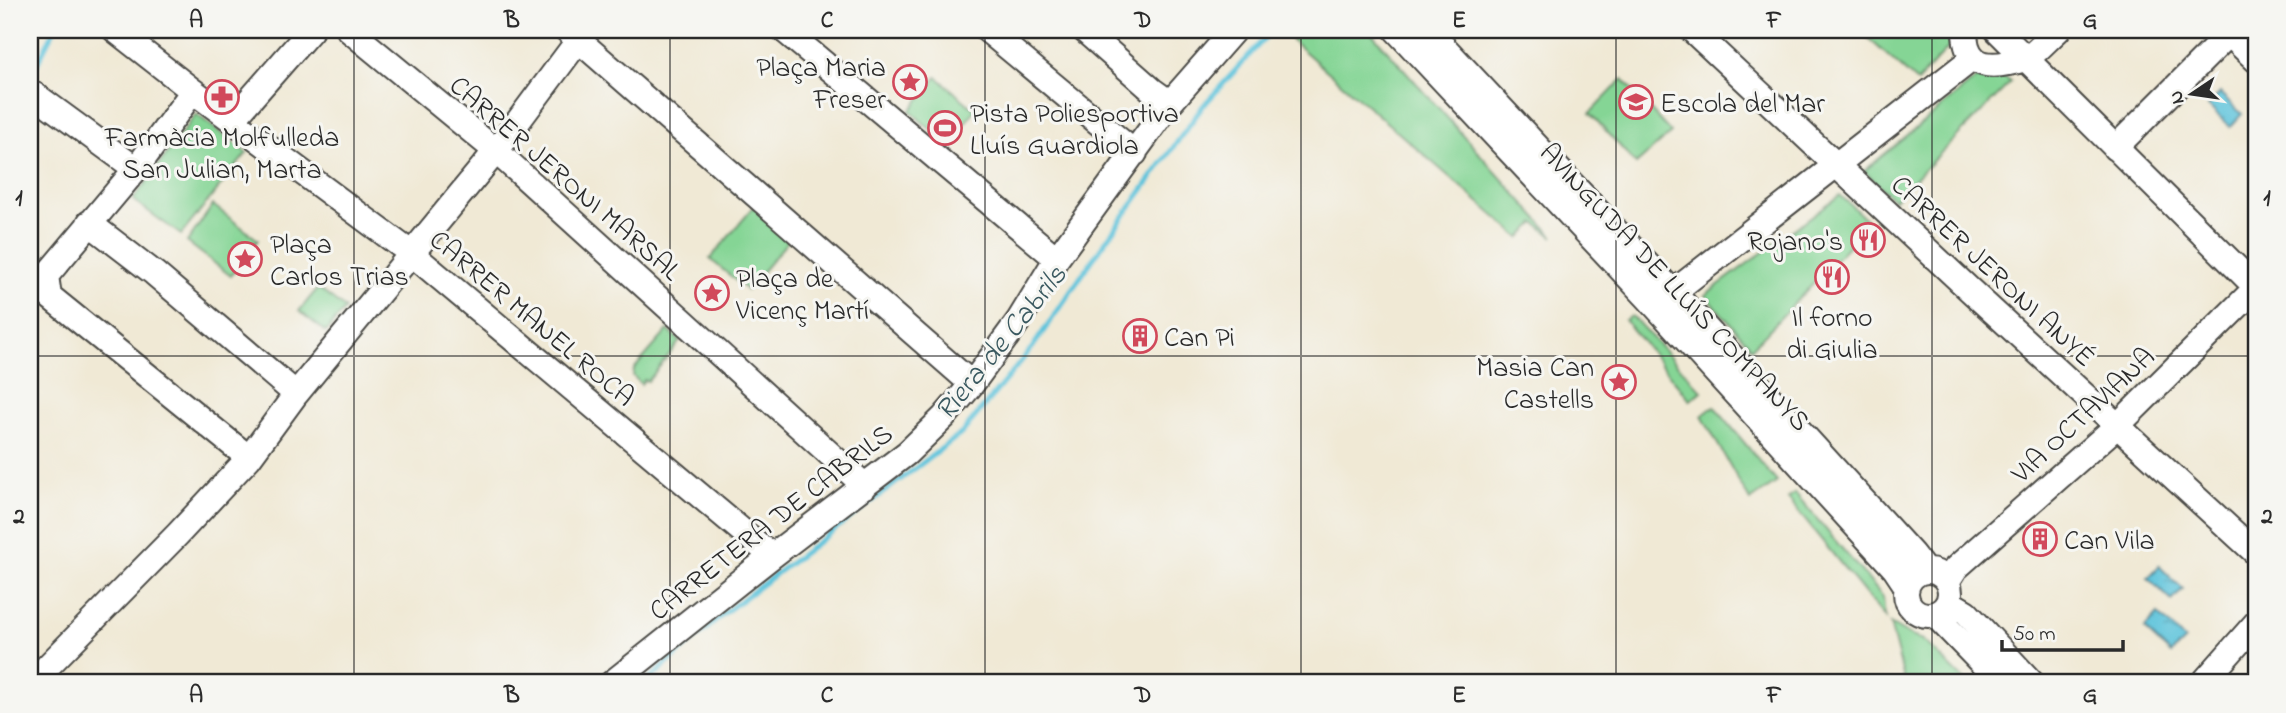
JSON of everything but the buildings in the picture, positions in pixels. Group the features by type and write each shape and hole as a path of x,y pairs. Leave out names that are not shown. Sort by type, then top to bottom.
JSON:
{"street":[{"name":"CARRER MANEL ROCA","path":"115,30 412,254 772,556"},
{"path":"233,119 311,30"},
{"name":"CARRER JERONI MARSAL","path":"349,30 495,151 864,486"},
{"path":"783,30 1050,253 1055,261"},
{"path":"987,30 1135,153"},
{"path":"1084,30 1170,103"},
{"name":"CARRETERA DE CABRILS","path":"612,683 907,453 944,417 1019,320 1055,261 1170,103 1234,30"},
{"name":"AVINGUDA DE LLUÍS COMPANYS","path":"1396,30 1664,299 1912,554 2001,683"},
{"name":"AVINGUDA DE LLUÍS COMPANYS","path":"1428,30 1664,299 1895,569 1907,587 1906,599 1915,612 1921,615 1939,592"},
{"name":"CARRER JERONI ANYÉ","path":"1692,30 2256,553"},
{"path":"1965,30 1973,58 1990,66 2027,59 2058,30"},
{"path":"1997,30 2256,287"},
{"path":"2115,148 2229,31 2256,60"},
{"path":"36,677 178,534 249,457 296,394 495,151 577,33 972,384"},
{"path":"1664,299 1973,58"},
{"path":"193,90 136,169 46,276 49,296 249,457"},
{"path":"35,95 136,169"},
{"path":"89,223 154,273 296,394"},
{"name":"VIA OCTAVIANA","path":"1907,587 1914,576 1939,592 1956,568 2118,425 2256,287"},
{"name":"AVINGUDA DE LLUÍS COMPANYS","path":"1939,592 1966,612 2032,683"},
{"path":"2203,683 2256,623"}],"green space":[{"path":"1369,30 1554,237 1535,223 1520,238 1296,44 1284,32"},
{"path":"1859,30 1955,30 1953,43 1917,82"},
{"path":"1999,74 2011,82 1894,200 1864,171 1978,77"},
{"name":"Pista Poliesportiva Lluís Guardiola","path":"937,77 975,110 948,145 910,111"},
{"path":"1623,79 1671,133 1636,164 1590,113"},
{"path":"196,114 247,153 181,235 133,200"},
{"path":"1840,195 1870,223 1752,348 1705,295"},
{"path":"756,204 788,241 747,290 710,259"},
{"path":"213,205 258,240 231,276 187,242"},
{"path":"318,288 345,309 326,332 299,311"},
{"path":"1632,316 1702,391 1690,400 1625,320"},
{"path":"668,330 680,341 648,381 644,380 641,384 633,376 634,369"},
{"path":"1714,406 1777,482 1750,501 1702,416"},
{"path":"1795,493 1883,597 1885,618 1788,499"},
{"path":"1890,624 1923,640 1967,683 1905,683"}],"water":[{"path":"2220,93 2242,114 2230,127 2208,106"},
{"path":"2159,566 2183,589 2172,601 2148,578"},
{"path":"2158,614 2185,640 2171,654 2144,629"}],"waterway":[{"path":"30,78 54,30"},
{"name":"Riera de Cabrils","path":"645,683 727,611 962,433 1032,348 1203,106 1272,30"}],"place":[{"name":"Plaça Maria Freser","path":"910,82"},
{"name":"Farmàcia Molfulleda San Julian, Marta","path":"222,97"},
{"name":"Escola del Mar","path":"1636,102"},
{"name":"Pista Poliesportiva Lluís Guardiola","path":"945,128"},
{"name":"Rojano's","path":"1868,240"},
{"name":"Plaça Carlos Trias","path":"245,259"},
{"name":"Il forno di Giulia","path":"1832,277"},
{"name":"Plaça de Vicenç Martí","path":"712,293"},
{"name":"Can Pi","path":"1140,336"},
{"name":"Masia Can Castells","path":"1619,382"},
{"name":"Can Vila","path":"2040,539"}]}
